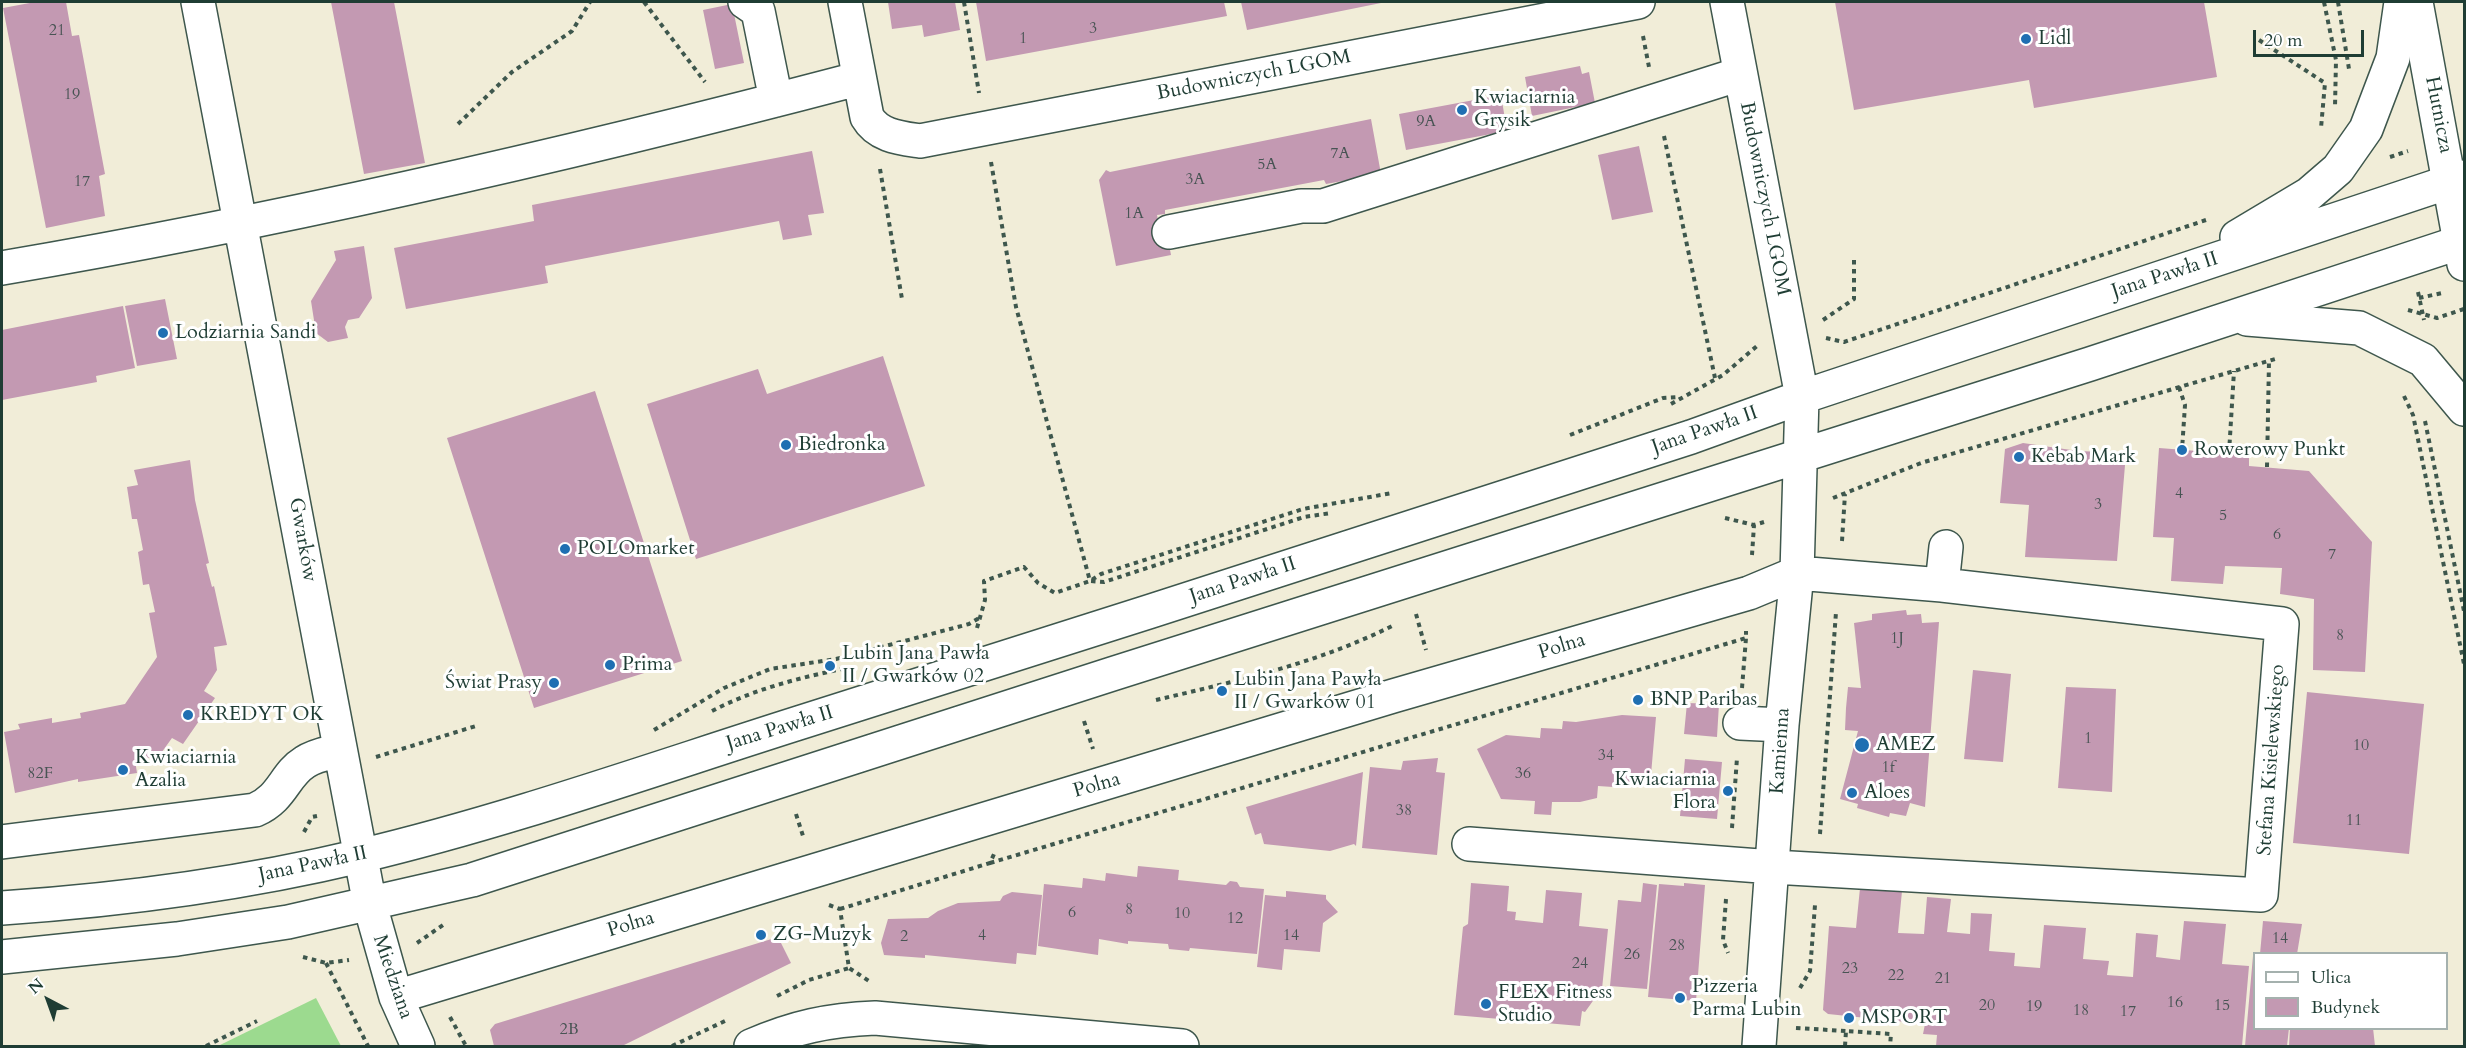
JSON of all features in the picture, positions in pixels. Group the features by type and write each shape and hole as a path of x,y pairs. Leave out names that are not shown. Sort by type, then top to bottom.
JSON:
{"street":[{"name":"Gwarków","path":"198,2 361,856"},
{"path":"745,2 758,11 777,100"},
{"path":"845,2 857,78 867,117 872,127"},
{"name":"Budowniczych LGOM","path":"872,127 894,137 920,141 1637,2"},
{"name":"Budowniczych LGOM","path":"1727,2 1740,74 1803,330 1802,455"},
{"path":"2170,274 2284,210 2309,194 2338,169 2366,129 2375,109 2393,58 2401,2"},
{"name":"Hutnicza","path":"2416,2 2458,179 2463,249"},
{"path":"1169,232 1301,206 1323,206 1740,74"},
{"path":"2,268 241,224 777,100 857,78"},
{"name":"Jana Pawła II","path":"2,908 73,903 279,873 361,856 507,814 944,678 1691,437 1802,397 2458,179"},
{"path":"2,957 177,939 288,922 370,905 521,865 2231,318 2463,249"},
{"path":"2231,318 2359,328 2423,360 2464,409"},
{"name":"Kamienna","path":"1759,1047 1782,725 1797,573 1802,455"},
{"path":"1942,585 1946,547"},
{"name":"Stefana Kisielewskiego","path":"1469,844 1817,870 2261,895 2282,624 1942,585 1797,573"},
{"name":"Polna","path":"396,997 813,870 1749,593 1797,573"},
{"path":"1740,723 1782,725"},
{"path":"2,842 255,810 266,805 282,791 305,762 340,750"},
{"name":"Miedziana","path":"361,856 370,905 396,997 418,1047"},
{"path":"752,1047 786,1031 829,1020 875,1018 1182,1047"}],"path":[{"path":"458,124 512,72 572,31 590,2"},
{"path":"644,2 727,111"},
{"path":"964,2 1016,307 1090,581"},
{"path":"1637,2 1715,378"},
{"path":"2324,2 2336,60 2334,105"},
{"path":"2338,2 2349,77"},
{"path":"2259,40 2325,83 2321,132 2326,126"},
{"path":"2338,113 2343,106"},
{"path":"872,127 902,299"},
{"path":"1803,330 1844,342 2215,217"},
{"path":"1560,439 1663,398 1680,397 1715,378 1760,343 1803,330 1854,299 1854,257"},
{"path":"2406,309 2437,318 2464,309"},
{"path":"1799,989 1810,971 1845,494 1921,463 2279,358"},
{"path":"2267,467 2269,361"},
{"path":"2229,453 2234,371"},
{"path":"2179,387 2185,405 2182,450"},
{"path":"2423,413 2464,611"},
{"path":"971,634 982,617 985,600 984,581 1024,567 1038,583 1055,593 1090,581 1101,574 1303,509 1399,492"},
{"path":"648,734 724,688 770,669 836,659 969,624 982,617"},
{"path":"702,716 731,701 805,677 848,668"},
{"path":"376,758 479,725"},
{"path":"302,835 312,817 351,806"},
{"path":"796,814 822,902 840,909 849,968 876,987 875,1018"},
{"path":"326,963 368,1047"},
{"path":"1793,1037 1794,1018"},
{"path":"206,1047 257,1022"},
{"path":"1793,1028 1892,1034 1890,1047"},
{"path":"1845,1047 1846,1031"}],"green space":[{"path":"316,998 341,1046 218,1046"}],"building":[{"path":"35,2 66,2 72,36 79,35 105,174 99,176 105,216 46,228 3,8"},
{"path":"331,2 394,2 425,163 364,174"},
{"path":"888,2 955,2 960,30 924,37 922,25 892,29"},
{"path":"976,2 1224,2 1227,16 986,61"},
{"path":"1241,2 1381,2 1381,3 1247,30"},
{"name":"Lidl","path":"1835,2 2204,2 2217,77 2034,108 2029,80 1854,110"},
{"path":"732,4 744,63 715,69 703,10"},
{"path":"1580,66 1582,74 1589,72 1595,103 1532,116 1525,77"},
{"path":"1501,95 1507,131 1406,150 1399,114"},
{"path":"1371,119 1381,174 1326,184 1324,180 1165,210 1165,214 1157,215 1162,240 1168,239 1171,255 1116,266 1099,180 1106,170 1110,172"},
{"path":"1639,146 1653,212 1612,220 1598,155"},
{"path":"812,151 824,213 808,215 812,235 783,240 779,221 545,266 548,283 406,309 394,248 534,221 532,205"},
{"path":"364,246 372,298 359,318 348,320 345,327 348,338 328,342 316,333 311,301 336,260 334,251"},
{"path":"165,299 177,359 137,366 125,306"},
{"path":"123,306 135,368 96,376 97,382 2,400 2,330"},
{"name":"Biedronka","path":"883,356 925,486 696,559 647,404 758,369 767,394"},
{"name":"POLOmarket","path":"595,391 682,661 534,708 447,438"},
{"path":"2023,443 2078,451 2126,453 2117,561 2025,557 2029,505 2000,503 2005,449"},
{"path":"2159,448 2249,455 2249,466 2309,471 2372,542 2365,672 2313,670 2314,599 2280,594 2282,568 2225,566 2223,584 2171,581 2174,538 2153,537"},
{"path":"190,460 195,500 209,563 206,564 212,587 214,586 227,645 214,647 217,670 204,691 215,698 183,744 172,738 159,756 135,760 137,773 78,782 78,779 15,793 4,732 20,729 18,724 52,718 52,723 81,718 80,713 125,704 157,657 149,613 155,612 149,584 143,585 138,552 143,550 137,519 132,519 127,487 138,485 134,470"},
{"path":"1906,610 1907,615 1921,614 1922,623 1939,622 1925,807 1910,803 1906,816 1890,813 1889,817 1857,808 1858,804 1840,799 1858,731 1845,730 1846,708 1848,687 1861,688 1854,623 1872,620 1872,614"},
{"path":"1973,670 2011,674 2003,762 1964,759"},
{"path":"2066,687 2116,689 2112,792 2058,788"},
{"path":"2307,692 2424,704 2409,854 2293,843"},
{"path":"1687,703 1719,704 1717,737 1684,734"},
{"path":"1622,715 1656,717 1650,786 1613,783 1613,787 1598,786 1597,798 1580,802 1552,802 1551,815 1534,814 1535,801 1501,799 1477,749 1506,735 1540,738 1541,728 1562,729 1563,721 1576,722"},
{"path":"1438,758 1436,772 1445,773 1437,855 1362,848 1370,767 1401,770 1403,761"},
{"path":"1685,759 1722,762 1717,819 1680,816"},
{"path":"1363,772 1356,846 1354,844 1330,851 1264,844 1261,833 1255,835 1246,807"},
{"path":"1138,866 1179,870 1178,880 1226,885 1230,881 1237,882 1240,887 1264,889 1257,954 1190,948 1189,951 1169,949 1168,944 1128,941 1128,944 1099,939 1098,955 1038,946 1044,884 1082,888 1083,878 1105,881 1106,873 1137,877"},
{"path":"1471,883 1509,886 1507,911 1516,912 1515,920 1543,923 1546,890 1582,893 1579,926 1608,929 1601,999 1595,998 1585,1012 1582,1011 1580,1026 1454,1015 1463,927 1468,924"},
{"path":"1643,883 1657,885 1647,989 1610,986 1618,900 1641,902"},
{"path":"1684,883 1705,885 1696,1001 1648,997 1659,884 1684,886"},
{"path":"1860,888 1902,891 1898,933 1924,934 1927,897 1951,899 1947,932 1970,934 1971,913 1992,914 1989,951 2015,953 2014,966 2040,968 2044,925 2086,928 2083,959 2109,961 2107,975 2133,977 2136,933 2158,935 2156,957 2180,960 2184,921 2226,924 2222,964 2249,966 2242,1046 1936,1046 1937,1035 1923,1034 1925,1024 1828,1014 1823,1010 1829,926 1856,928"},
{"path":"1286,891 1326,895 1326,899 1338,912 1323,923 1320,952 1284,949 1282,970 1257,967 1265,895 1286,897"},
{"path":"1012,892 1042,895 1036,955 1017,953 1016,964 925,955 925,958 884,955 881,943 888,919 928,918 958,903 1000,901 1003,896"},
{"path":"2263,921 2302,924 2297,952 2260,952"},
{"path":"778,937 791,963 622,1046 494,1046 490,1030 495,1024"},
{"path":"2253,956 2253,1030 2289,1030 2287,1046 2245,1046"},
{"path":"2290,1030 2373,1030 2375,1046 2289,1046"}],"place":[{"name":"Lidl","path":"2026,39"},
{"name":"Kwiaciarnia Grysik","path":"1462,110"},
{"name":"Lodziarnia Sandi","path":"163,333"},
{"name":"Biedronka","path":"786,445"},
{"name":"Rowerowy Punkt","path":"2182,450"},
{"name":"Kebab Mark","path":"2019,457"},
{"name":"POLOmarket","path":"565,549"},
{"name":"Prima","path":"610,665"},
{"name":"Lubin Jana Pawła II / Gwarków 02","path":"830,666"},
{"name":"Świat Prasy","path":"554,683"},
{"name":"Lubin Jana Pawła II / Gwarków 01","path":"1222,691"},
{"name":"BNP Paribas","path":"1638,700"},
{"name":"KREDYT OK","path":"188,715"},
{"name":"AMEZ","path":"1862,745"},
{"name":"Kwiaciarnia Azalia","path":"123,770"},
{"name":"Kwiaciarnia Flora","path":"1728,791"},
{"name":"Aloes","path":"1852,793"},
{"name":"ZG-Muzyk","path":"761,935"},
{"name":"Pizzeria Parma Lubin","path":"1680,998"},
{"name":"FLEX Fitness Studio","path":"1486,1004"},
{"name":"MSPORT","path":"1849,1018"}]}
